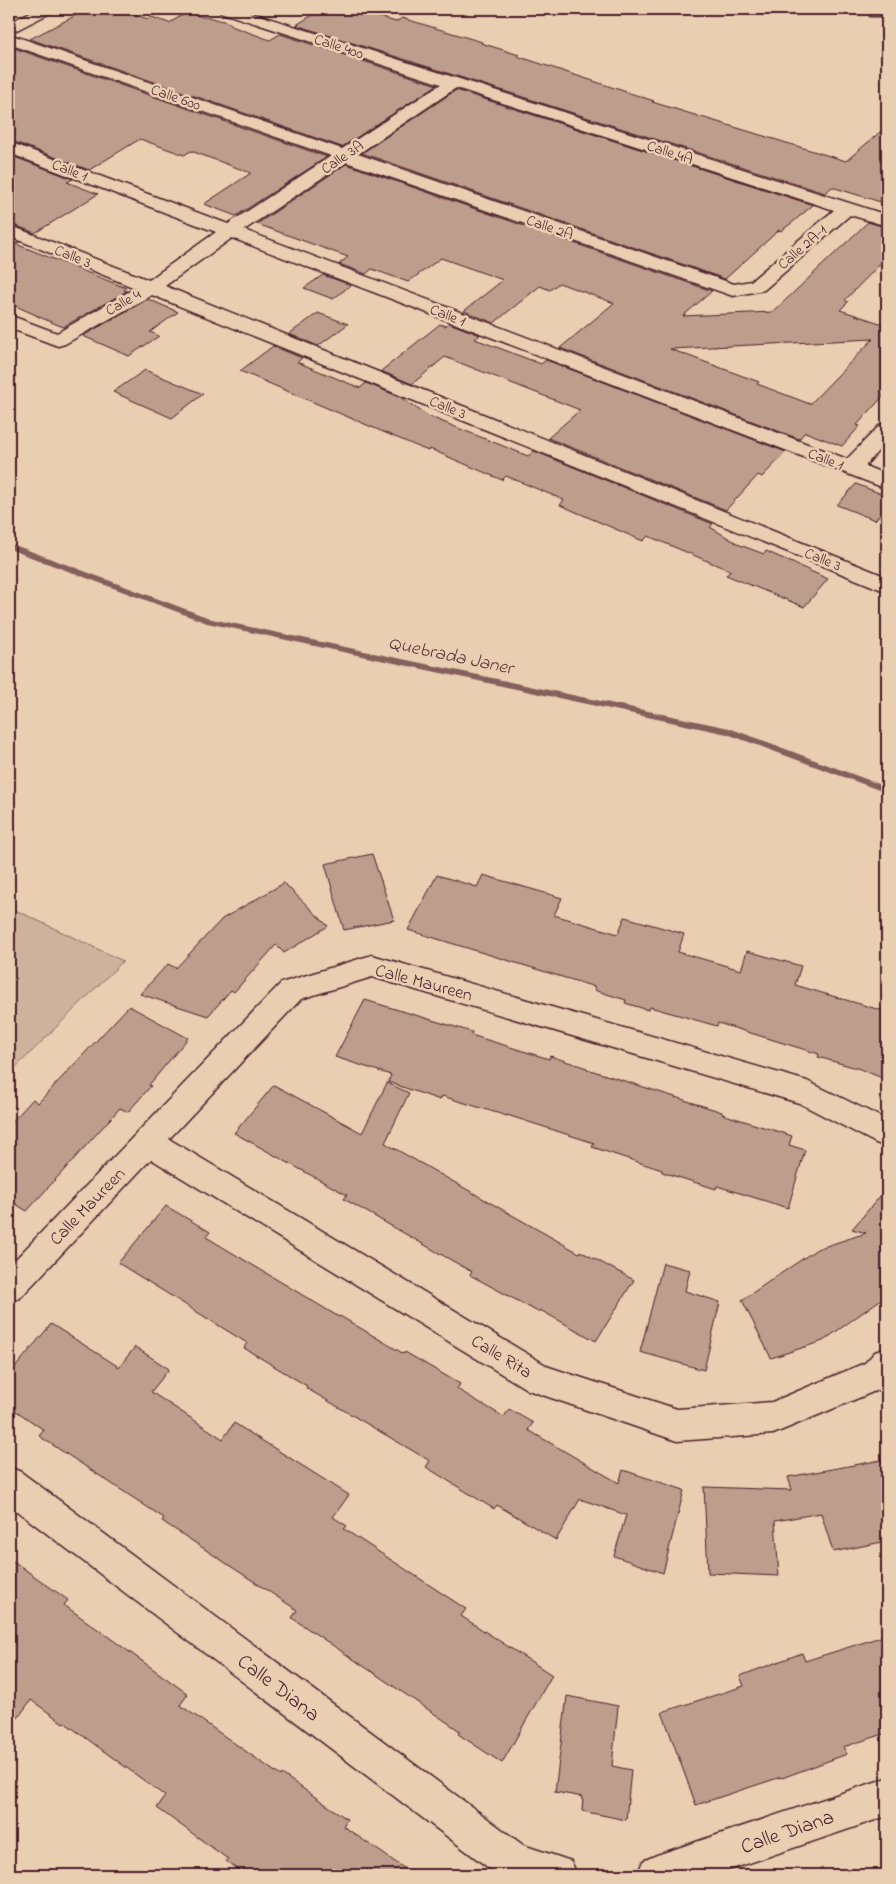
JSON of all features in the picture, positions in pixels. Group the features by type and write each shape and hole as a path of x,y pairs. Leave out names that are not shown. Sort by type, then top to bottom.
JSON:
{"street":[{"path":"9,29 47,9"},
{"name":"Calle 400","path":"225,9 454,83"},
{"path":"263,21 278,13"},
{"name":"Calle 600","path":"9,39 344,156"},
{"name":"Calle 3A","path":"230,231 454,83"},
{"name":"Calle 4A","path":"454,83 887,221"},
{"name":"Calle 1","path":"9,147 887,482"},
{"name":"Calle 2A","path":"344,156 733,290 757,286"},
{"name":"Calle 2A-1","path":"757,286 847,208"},
{"name":"Calle 3","path":"9,230 887,585"},
{"name":"Calle 4","path":"9,321 58,340 151,287 230,231"},
{"path":"851,468 887,429"},
{"name":"Calle Maureen","path":"9,1288 291,991 372,966 807,1093 887,1134"},
{"name":"Calle Rita","path":"148,1142 540,1379 677,1425 773,1418 877,1374 887,1363"},
{"name":"Calle Diana","path":"9,1484 512,1861 557,1875"},
{"name":"Calle Diana","path":"657,1875 887,1797"}],"shaded area":[{"path":"9,907 123,961 9,1074"}],"building":[{"path":"88,9 118,9 148,19 152,17 169,23 188,12 230,23 231,26 270,40 280,34 437,85 342,147 30,39"},
{"path":"323,9 353,9 396,22 402,18 482,42 519,55 517,56 654,101 652,102 846,161 887,126 887,204 832,187 825,193 296,25"},
{"path":"14,48 327,157 236,216 204,204 251,173 191,151 184,155 140,139 89,170 9,140 9,50"},
{"path":"456,90 813,205 781,231 779,230 725,279 362,153"},
{"path":"9,155 73,179 67,182 98,194 35,233 9,223"},
{"path":"346,164 712,291 683,316 773,312 868,222 887,228 887,257 845,300 848,302 840,310 887,324 887,392 857,425 860,426 842,446 805,432 799,439 560,348 614,303 559,283 550,290 540,286 494,323 464,311 503,280 441,258 408,282 372,269 366,274 339,264 348,257 257,224","holes":["873,339 810,404 757,384 759,382 670,349"]},
{"path":"887,204 887,213 880,211"},
{"path":"9,238 20,242 16,244 126,288 124,290 127,291 63,327 37,316 9,303"},
{"path":"323,275 351,285 333,299 304,288"},
{"path":"148,299 178,312 150,332 159,336 129,356 83,336"},
{"path":"318,313 348,324 318,346 289,334"},
{"path":"449,323 480,335 475,339 541,364 546,360 786,452 762,477 758,475 726,510 548,438 580,410 445,357 412,384 381,371 440,324 445,326"},
{"path":"273,346 302,358 297,362 360,388 366,383 400,397 428,416 528,456 534,451 713,524 710,527 740,545 764,554 766,551 828,579 804,607 726,575 731,571 648,536 643,541 560,505 564,500 506,476 502,480 430,449 428,451 240,371"},
{"path":"145,370 203,394 172,418 113,392"},
{"path":"856,484 887,496 887,506 875,520 837,505"},
{"path":"372,854 394,920 344,930 325,864"},
{"path":"437,875 477,887 483,875 562,898 554,915 618,934 625,917 684,934 678,952 741,970 747,951 801,966 795,985 887,1012 887,1080 860,1069 818,1057 819,1054 718,1023 717,1026 650,1007 648,1010 625,1003 626,1000 594,990 595,987 408,930"},
{"path":"284,883 328,926 284,953 276,945 234,992 231,990 208,1016 140,994 168,964 176,968 222,919"},
{"path":"365,1000 472,1032 471,1035 549,1059 550,1056 792,1136 789,1145 805,1150 788,1208 717,1186 716,1189 662,1172 662,1170 592,1147 594,1143 507,1115 442,1096 440,1100 388,1082 391,1075 335,1057"},
{"path":"129,1006 188,1038 128,1112 120,1108 27,1211 9,1200 9,1125 33,1099 38,1103"},
{"path":"387,1083 409,1093 385,1143 579,1253 580,1251 634,1280 596,1341 470,1275 472,1272 344,1199 347,1195 234,1133 274,1085 362,1133"},
{"path":"887,1188 887,1295 823,1341 771,1358 742,1300 817,1249 866,1233 852,1229"},
{"path":"166,1206 210,1232 206,1237 339,1317 460,1384 457,1389 504,1417 509,1409 533,1423 528,1430 619,1483 623,1470 684,1490 663,1573 614,1556 626,1515 580,1499 556,1540 497,1505 494,1509 426,1467 430,1461 306,1388 307,1386 244,1348 247,1343 118,1263"},
{"path":"663,1263 690,1270 685,1291 720,1302 704,1370 640,1352"},
{"path":"51,1324 119,1367 135,1347 169,1369 151,1392 223,1439 234,1423 349,1495 333,1517 347,1526 344,1529 466,1609 461,1616 552,1675 502,1763 458,1734 460,1731 292,1618 297,1610 162,1521 164,1518 39,1436 44,1430 9,1406 9,1375"},
{"path":"887,1459 887,1541 833,1552 821,1513 775,1521 779,1576 708,1573 704,1487 792,1490 788,1477"},
{"path":"9,1558 68,1600 64,1605 188,1694 180,1705 281,1776 282,1774 347,1819 343,1826 414,1875 245,1875 226,1861 228,1859 157,1808 165,1796 31,1700 9,1730"},
{"path":"887,1635 887,1733 843,1747 847,1754 782,1778 696,1805 662,1712 744,1686 740,1676 802,1653 805,1661"},
{"path":"567,1696 618,1706 612,1766 631,1770 626,1820 582,1811 583,1797 555,1792"}],"waterway":[{"name":"Quebrada Janer","path":"9,546 210,621 729,731 887,790"}]}
